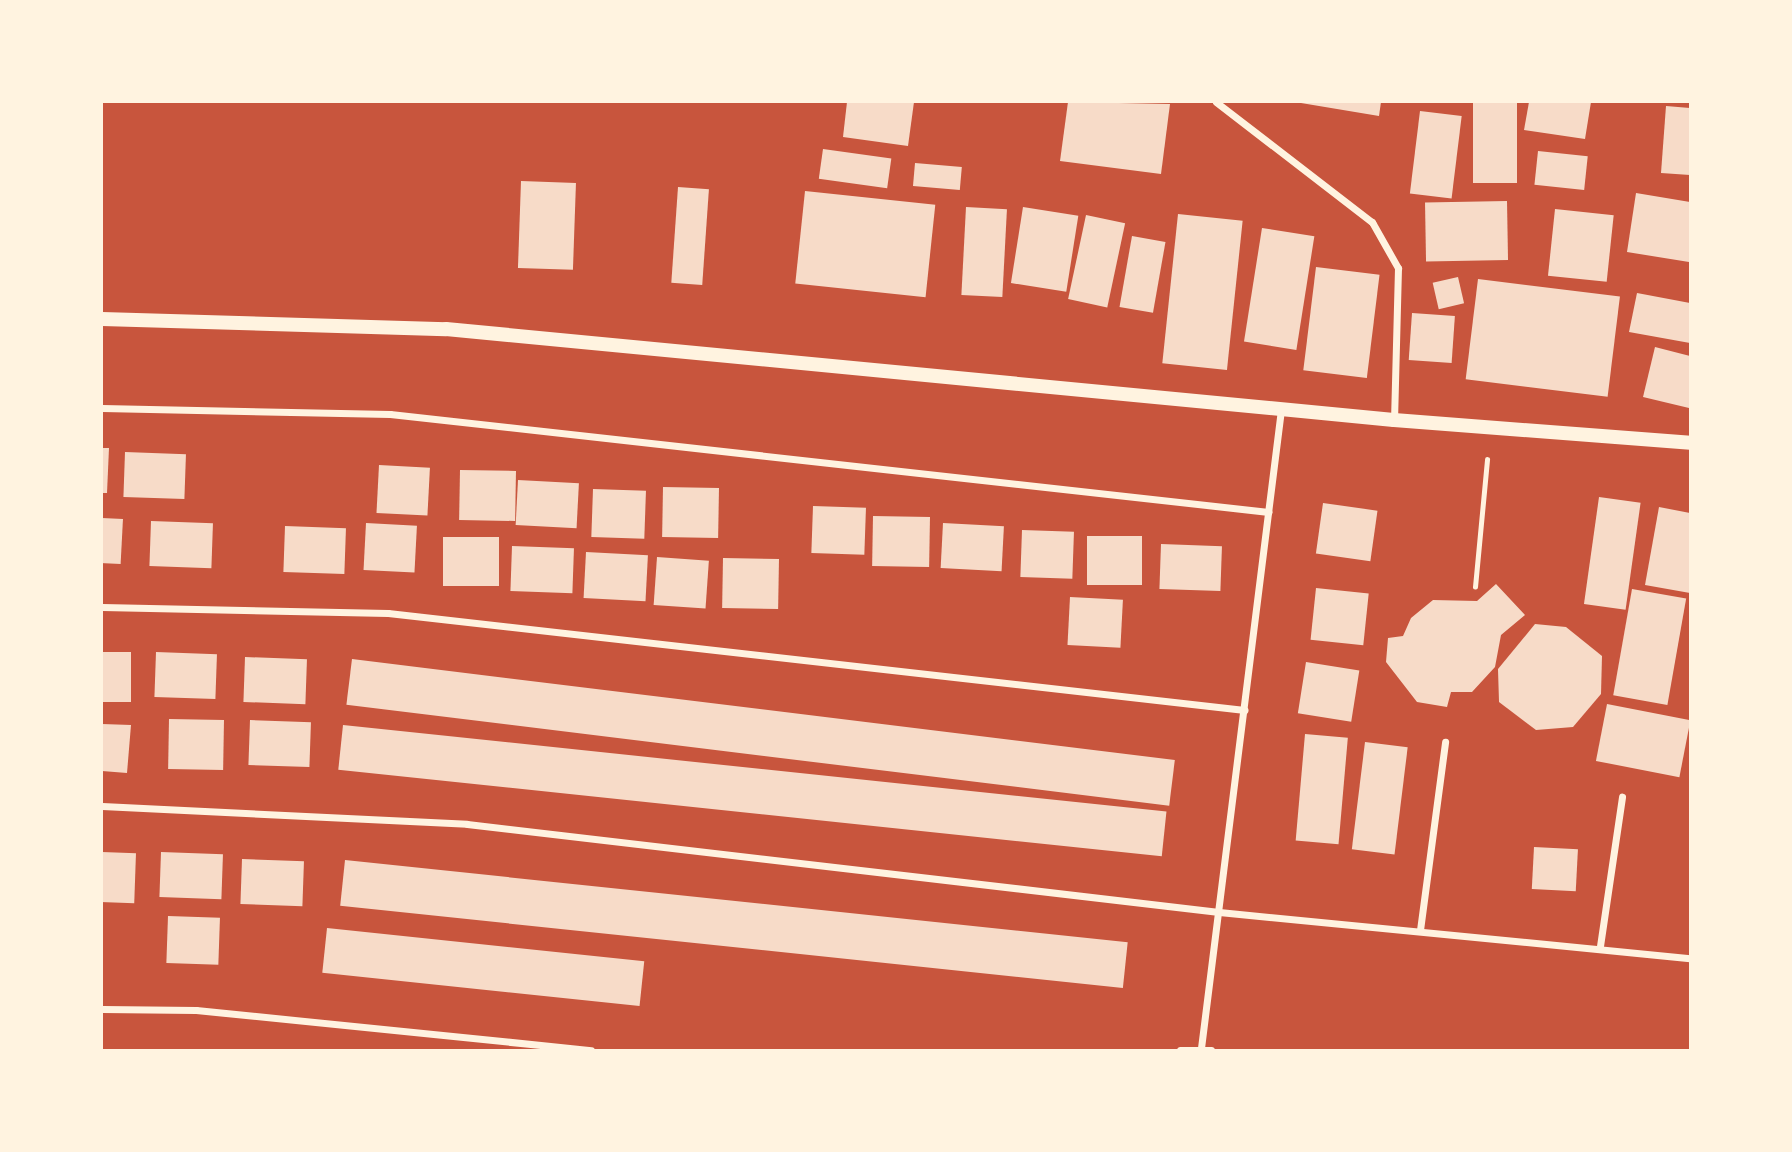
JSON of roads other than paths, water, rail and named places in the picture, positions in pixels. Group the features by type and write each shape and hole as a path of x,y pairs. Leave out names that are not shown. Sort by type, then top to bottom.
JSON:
{"main road":[{"path":"102,319 446,329 1394,420 1690,443"}],"street":[{"path":"1216,102 1372,222 1379,234 1398,268 1394,420"},
{"path":"102,408 390,414 1269,512"},
{"path":"1201,1048 1281,409"},
{"path":"102,607 388,613 1244,710"},
{"path":"1420,930 1446,741"},
{"path":"1600,946 1622,797"},
{"path":"102,806 467,824 1219,912 1600,946 1690,958"},
{"path":"102,1009 196,1010 591,1051"},
{"path":"1180,1051 1201,1048 1211,1051"}]}
